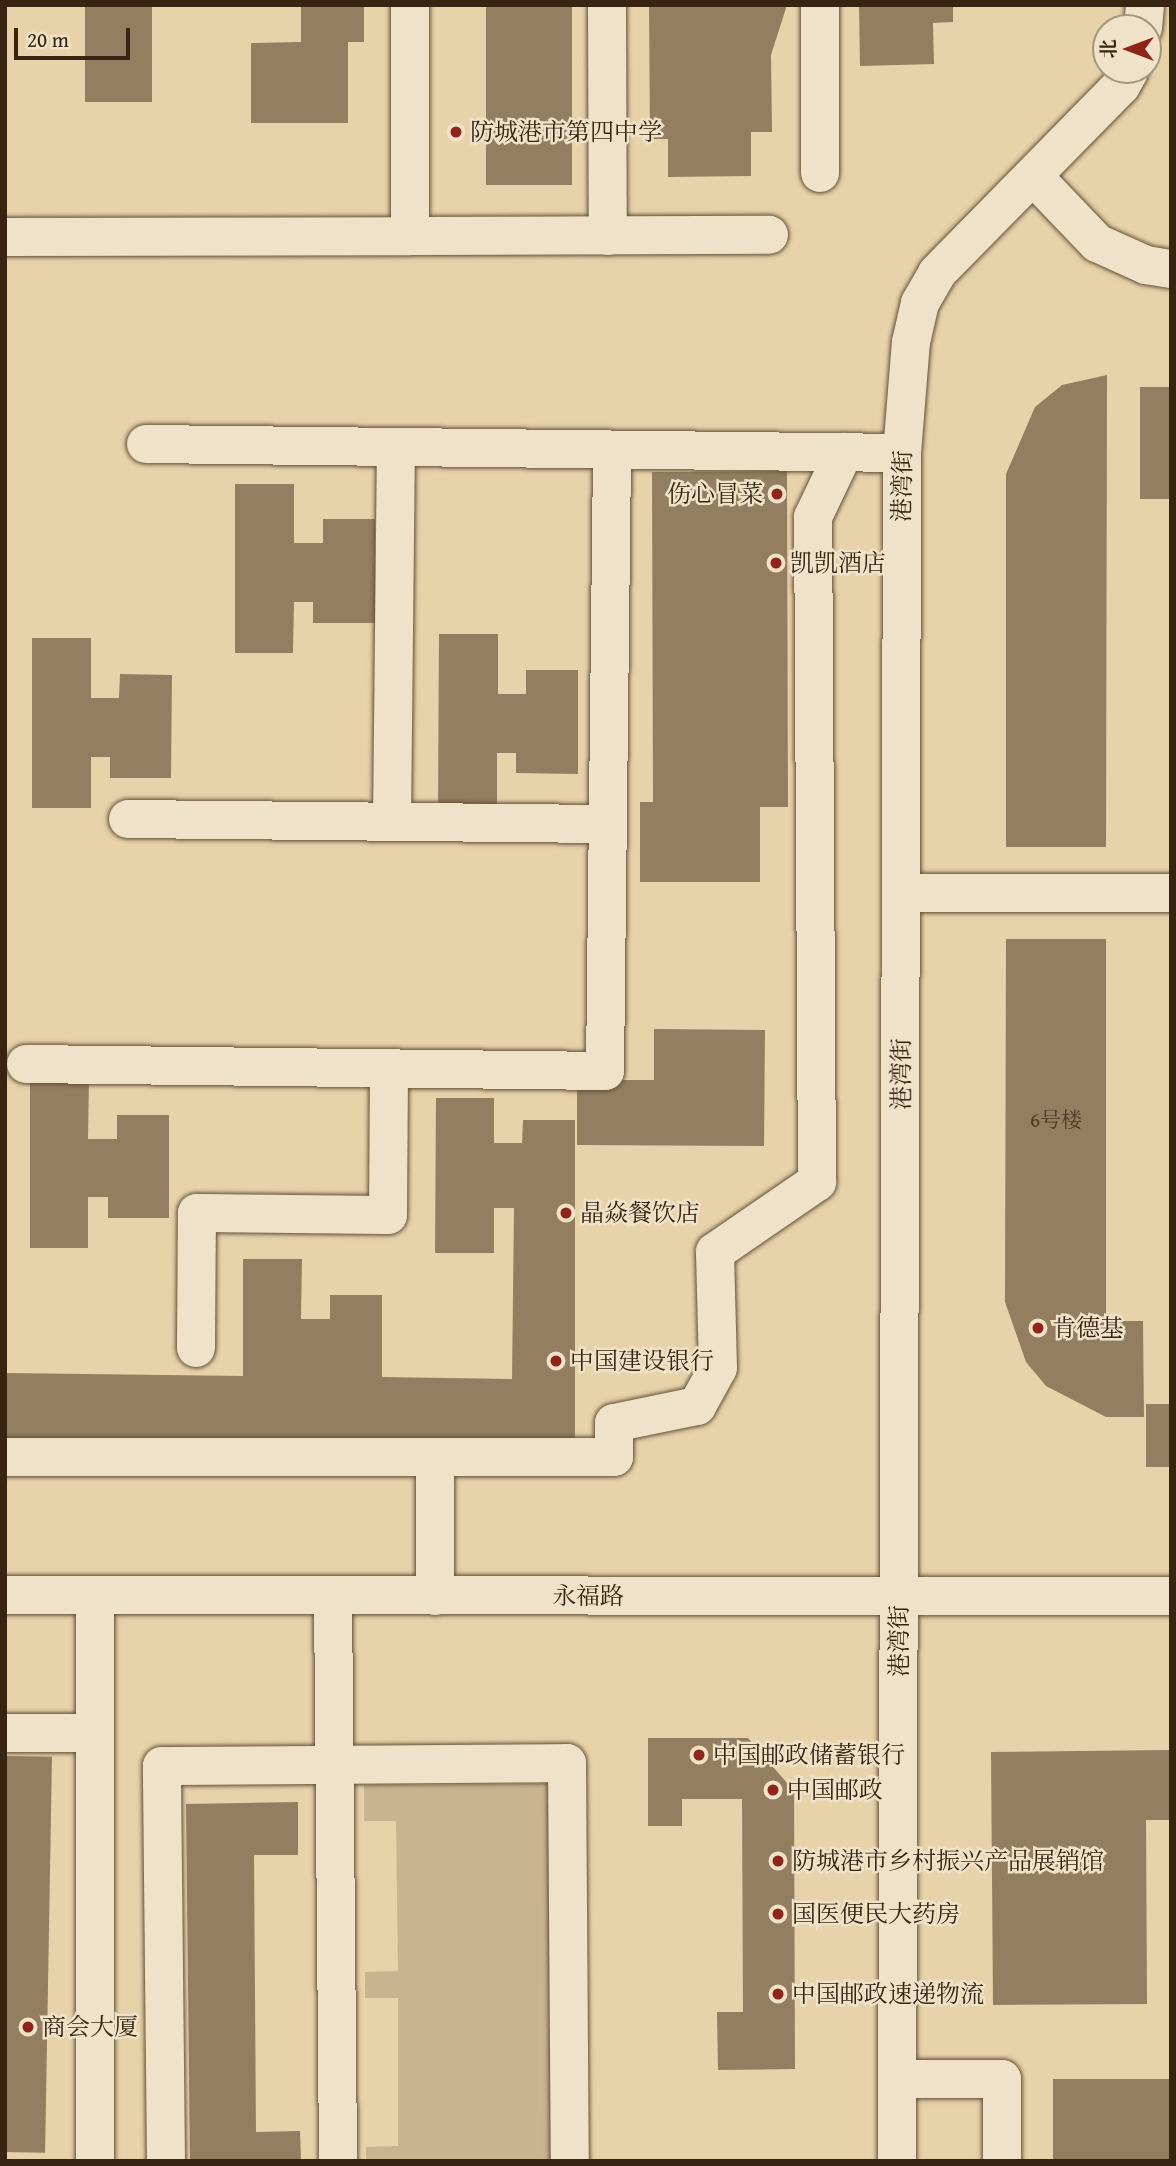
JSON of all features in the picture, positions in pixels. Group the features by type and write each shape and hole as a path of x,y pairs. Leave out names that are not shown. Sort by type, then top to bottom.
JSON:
{"street":[{"path":"410,5 410,236"},
{"path":"607,5 608,236"},
{"path":"820,5 820,173"},
{"name":"港湾街","path":"897,2161 902,453 911,342 920,303 937,272 1122,84"},
{"path":"1033,176 1097,243 1146,265 1171,269"},
{"path":"5,237 769,235"},
{"path":"146,444 902,453"},
{"path":"392,821 396,447"},
{"path":"26,1064 605,1071 612,450"},
{"path":"5,1457 614,1457 614,1423 697,1406 718,1368 715,1252 817,1182 813,517 845,452"},
{"path":"128,819 608,824"},
{"path":"901,893 1171,893"},
{"path":"196,1348 197,1213 387,1215 389,1068"},
{"path":"435,1457 435,1596"},
{"name":"永福路","path":"5,1595 1171,1596"},
{"path":"95,1595 95,2161"},
{"path":"333,1596 338,2161"},
{"path":"5,1733 95,1733"},
{"path":"166,2161 162,1766 567,1763 570,2161"},
{"path":"897,2079 1002,2080 1002,2161"}],"shaded area":[{"path":"549,1784 551,2161 366,2161 366,2147 398,2146 398,1998 365,1998 365,1972 398,1971 396,1821 364,1821 364,1785"}],"building":[{"path":"85,5 152,5 152,102 85,102"},
{"path":"301,5 364,5 364,42 348,42 348,123 251,123 251,43 301,42"},
{"path":"486,5 572,5 572,185 486,185"},
{"path":"649,5 787,5 771,55 772,132 751,132 751,176 668,177 668,139 650,139"},
{"path":"859,5 953,5 953,22 933,23 934,64 860,66"},
{"path":"1107,375 1106,847 1006,847 1006,474 1035,407 1062,385"},
{"path":"1140,387 1171,387 1171,499 1140,499"},
{"path":"787,471 788,807 760,807 760,882 640,882 640,802 653,802 652,472"},
{"path":"235,484 294,484 294,543 323,543 323,519 375,519 375,623 313,623 313,602 294,602 293,653 235,653"},
{"path":"439,634 498,634 498,694 526,694 526,670 578,670 578,774 516,773 516,753 497,753 497,804 438,803"},
{"path":"32,638 91,638 91,698 119,698 120,674 172,675 171,778 110,778 110,757 91,757 91,808 32,808"},
{"path":"1006,939 1106,939 1106,1321 1143,1321 1144,1417 1106,1417 1046,1386 1026,1362 1005,1302"},
{"path":"654,1029 765,1030 764,1146 577,1145 577,1080 654,1080"},
{"path":"30,1078 89,1078 88,1139 117,1139 117,1115 169,1115 169,1218 108,1218 108,1197 88,1197 88,1248 30,1248"},
{"path":"436,1098 494,1098 494,1143 522,1143 523,1120 575,1120 575,1445 5,1440 5,1373 243,1376 243,1259 302,1259 301,1319 330,1319 330,1295 382,1295 382,1377 512,1379 514,1208 494,1208 494,1253 435,1253"},
{"path":"1146,1404 1171,1404 1171,1467 1146,1467"},
{"path":"648,1738 748,1738 794,1791 795,2069 718,2070 717,2012 743,2012 742,1799 682,1799 682,1826 648,1826"},
{"path":"1171,1750 1171,1820 1146,1820 1147,2004 993,2005 991,1752"},
{"name":"商会大厦","path":"5,1756 52,1757 45,2153 5,2152"},
{"path":"298,1802 298,1855 254,1855 256,2132 300,2131 301,2161 190,2161 186,1804"},
{"path":"1053,2079 1171,2079 1171,2161 1053,2161"}],"place":[{"name":"防城港市第四中学","path":"456,132"},
{"name":"伤心冒菜","path":"777,494"},
{"name":"凯凯酒店","path":"776,563"},
{"name":"晶焱餐饮店","path":"566,1213"},
{"name":"肯德基","path":"1038,1328"},
{"name":"中国建设银行","path":"556,1361"},
{"name":"中国邮政储蓄银行","path":"699,1755"},
{"name":"中国邮政","path":"773,1790"},
{"name":"防城港市乡村振兴产品展销馆","path":"778,1861"},
{"name":"国医便民大药房","path":"778,1914"},
{"name":"中国邮政速递物流","path":"778,1994"},
{"name":"商会大厦","path":"28,2027"}]}
